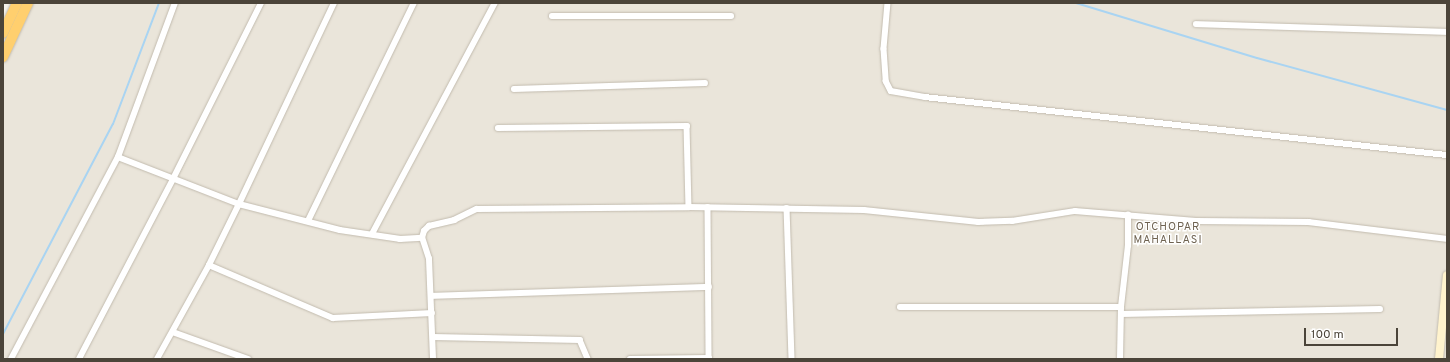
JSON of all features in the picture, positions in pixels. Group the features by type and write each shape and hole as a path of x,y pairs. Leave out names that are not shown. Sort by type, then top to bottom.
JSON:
{"highway":[{"path":"3,33 17,3"},
{"path":"3,57 28,3"}],"street":[{"path":"11,359 118,157 175,3"},
{"path":"79,359 173,179 261,3"},
{"path":"157,359 209,265 334,3"},
{"path":"308,221 414,3"},
{"path":"372,234 495,3"},
{"path":"888,3 884,49 886,81 892,91 932,98 1447,155"},
{"path":"552,16 731,16"},
{"path":"1196,24 1447,32"},
{"path":"514,89 705,83"},
{"path":"498,128 687,126 689,207"},
{"path":"118,157 239,204 340,230 400,239 422,238"},
{"path":"433,359 429,259 422,238 424,231 429,226 454,220 477,209 689,207 787,208 864,210 978,222 1012,221 1075,211 1196,221 1309,222 1447,239"},
{"path":"630,359 709,358 708,207"},
{"path":"787,208 792,359"},
{"path":"1120,359 1121,311 1128,246 1128,215"},
{"path":"209,265 333,318 432,313"},
{"path":"1439,359 1447,275"},
{"path":"431,296 709,287"},
{"path":"900,308 1121,311 1380,309"},
{"path":"173,332 248,359"},
{"path":"433,337 580,340 588,359"}],"shaded area":[{"name":"OTCHOPAR MAHALLASI","path":"28,3 1447,3 1447,359 3,359 3,57"}],"waterway":[{"path":"3,334 113,124 159,3"},
{"path":"1076,3 1257,58 1447,110"}],"district":[{"name":"OTCHOPAR MAHALLASI","path":"1168,234"}]}
